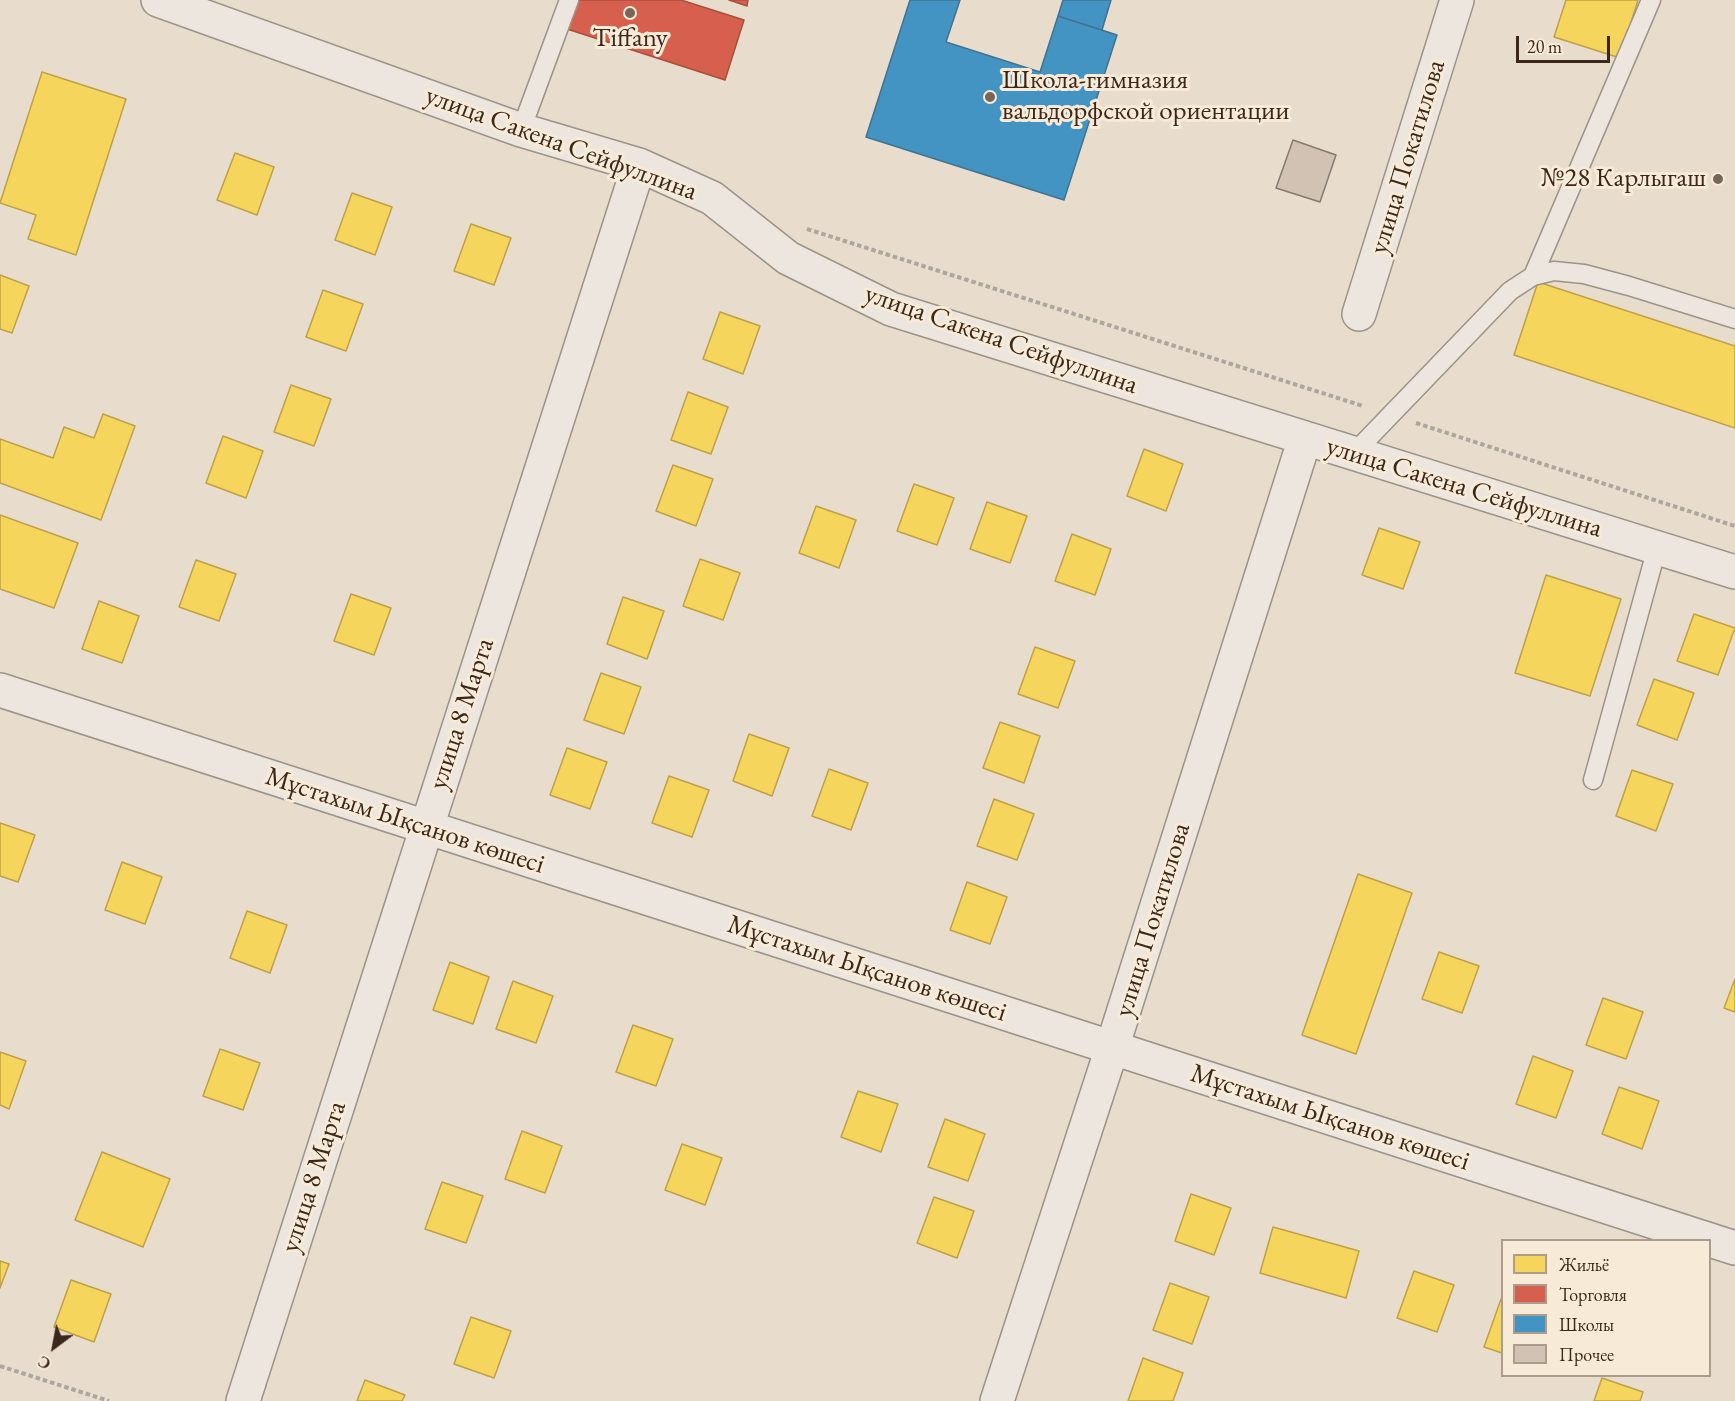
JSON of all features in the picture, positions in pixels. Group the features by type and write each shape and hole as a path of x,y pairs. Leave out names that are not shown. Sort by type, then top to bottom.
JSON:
{"street":[{"name":"улица Сакена Сейфуллина","path":"158,0 521,130 639,165 712,198 788,258 891,309 1735,572"},
{"name":"улица Покатилова","path":"1359,314 1457,0"},
{"name":"улица 8 Марта","path":"243,1401 639,165"},
{"name":"улица Покатилова","path":"997,1401 1112,1048 1305,438"},
{"name":"Мұстахым Ықсанов көшесі","path":"0,690 1707,1239"},
{"name":"Мұстахым Ықсанов көшесі","path":"1711,1240 1735,1248"}],"lane":[{"path":"521,130 569,0"},
{"path":"1533,276 1651,0"},
{"path":"1354,453 1510,291 1533,276 1554,271 1584,274 1735,319"},
{"path":"1593,780 1657,548"}],"path":[{"path":"802,227 1735,526"},
{"path":"0,1366 109,1401"}],"building: Жильё":[{"path":"1566,0 1638,0 1620,58 1554,37"},
{"path":"42,72 126,99 76,255 28,239 36,215 0,203"},
{"path":"235,153 274,167 257,215 217,200"},
{"path":"352,193 392,207 375,255 335,240"},
{"path":"471,224 511,238 494,285 454,271"},
{"path":"0,275 29,286 12,333 0,329"},
{"path":"1538,282 1735,346 1735,428 1514,355"},
{"path":"323,290 363,304 346,351 306,337"},
{"path":"720,312 760,326 743,374 703,359"},
{"path":"291,385 331,399 314,446 274,432"},
{"path":"688,392 728,407 711,454 671,440"},
{"path":"103,414 135,426 101,520 0,483 0,439 53,458 64,427 94,438"},
{"path":"223,436 263,451 246,498 206,483"},
{"path":"1144,449 1183,464 1166,511 1127,496"},
{"path":"673,465 713,479 696,526 656,511"},
{"path":"914,484 954,498 937,545 897,531"},
{"path":"987,502 1027,516 1010,563 970,549"},
{"path":"816,506 856,520 839,568 799,553"},
{"path":"0,515 78,543 54,608 0,589"},
{"path":"1379,528 1420,542 1403,589 1362,575"},
{"path":"1072,534 1111,549 1095,595 1055,581"},
{"path":"700,559 740,573 723,620 683,606"},
{"path":"196,560 236,574 219,621 179,607"},
{"path":"1546,575 1621,599 1590,696 1515,673"},
{"path":"351,594 391,608 374,655 334,641"},
{"path":"623,597 664,611 647,659 607,644"},
{"path":"99,601 139,616 122,663 82,649"},
{"path":"1694,614 1735,628 1718,675 1677,661"},
{"path":"1035,647 1075,661 1058,708 1018,694"},
{"path":"601,673 641,687 624,734 584,720"},
{"path":"1654,679 1694,693 1677,740 1637,725"},
{"path":"1000,722 1040,736 1024,783 983,768"},
{"path":"749,734 789,748 772,796 733,781"},
{"path":"567,748 607,762 590,809 550,795"},
{"path":"829,769 868,783 851,830 812,816"},
{"path":"1632,770 1673,784 1656,831 1616,816"},
{"path":"669,776 709,790 692,837 652,823"},
{"path":"994,799 1034,814 1017,860 977,846"},
{"path":"0,823 35,835 18,882 0,876"},
{"path":"122,862 162,877 145,924 105,910"},
{"path":"1358,874 1412,893 1356,1054 1302,1035"},
{"path":"967,882 1007,897 990,944 950,930"},
{"path":"247,911 287,925 270,973 230,958"},
{"path":"1439,952 1479,966 1462,1013 1422,999"},
{"path":"450,962 489,977 473,1024 433,1010"},
{"path":"1735,979 1735,1012 1724,1008"},
{"path":"513,981 553,996 536,1043 496,1029"},
{"path":"1603,998 1643,1012 1626,1059 1586,1045"},
{"path":"633,1025 673,1039 656,1086 616,1072"},
{"path":"220,1049 260,1063 243,1110 203,1096"},
{"path":"0,1052 26,1061 9,1109 0,1105"},
{"path":"1533,1056 1573,1071 1556,1118 1516,1104"},
{"path":"1619,1087 1659,1101 1642,1149 1602,1134"},
{"path":"858,1091 898,1104 881,1152 841,1137"},
{"path":"945,1119 985,1134 968,1181 928,1167"},
{"path":"522,1131 562,1146 545,1193 505,1179"},
{"path":"682,1144 722,1158 705,1205 665,1190"},
{"path":"102,1152 170,1179 143,1247 75,1220"},
{"path":"442,1182 483,1196 466,1243 425,1229"},
{"path":"1191,1194 1231,1208 1214,1255 1175,1241"},
{"path":"934,1197 974,1211 957,1258 917,1243"},
{"path":"1273,1227 1359,1251 1346,1298 1260,1273"},
{"path":"0,1261 9,1264 0,1288"},
{"path":"1414,1271 1454,1285 1437,1332 1397,1318"},
{"path":"71,1280 111,1294 94,1342 54,1327"},
{"path":"1170,1283 1209,1297 1192,1344 1153,1330"},
{"path":"1501,1299 1501,1353 1484,1347"},
{"path":"471,1317 511,1331 494,1378 454,1364"},
{"path":"1143,1358 1183,1373 1173,1401 1128,1401"},
{"path":"1602,1378 1643,1392 1640,1401 1594,1401"},
{"path":"365,1380 405,1395 402,1401 357,1401"}],"building: Торговля":[{"path":"576,0 681,0 744,20 725,80 567,29"},
{"path":"729,0 748,0 747,6"}],"building: Школы":[{"path":"910,0 960,0 946,42 1040,72 1058,16 1117,35 1064,200 866,137"},
{"path":"1063,0 1111,0 1102,30 1058,16"}],"building: Прочее":[{"path":"1293,140 1336,155 1320,202 1276,188"}],"place":[{"name":"Tiffany","path":"630,13"},
{"name":"Школа-гимназия вальдорфской ориентации","path":"990,97"},
{"name":"№28 Карлыгаш","path":"1718,179"}]}
